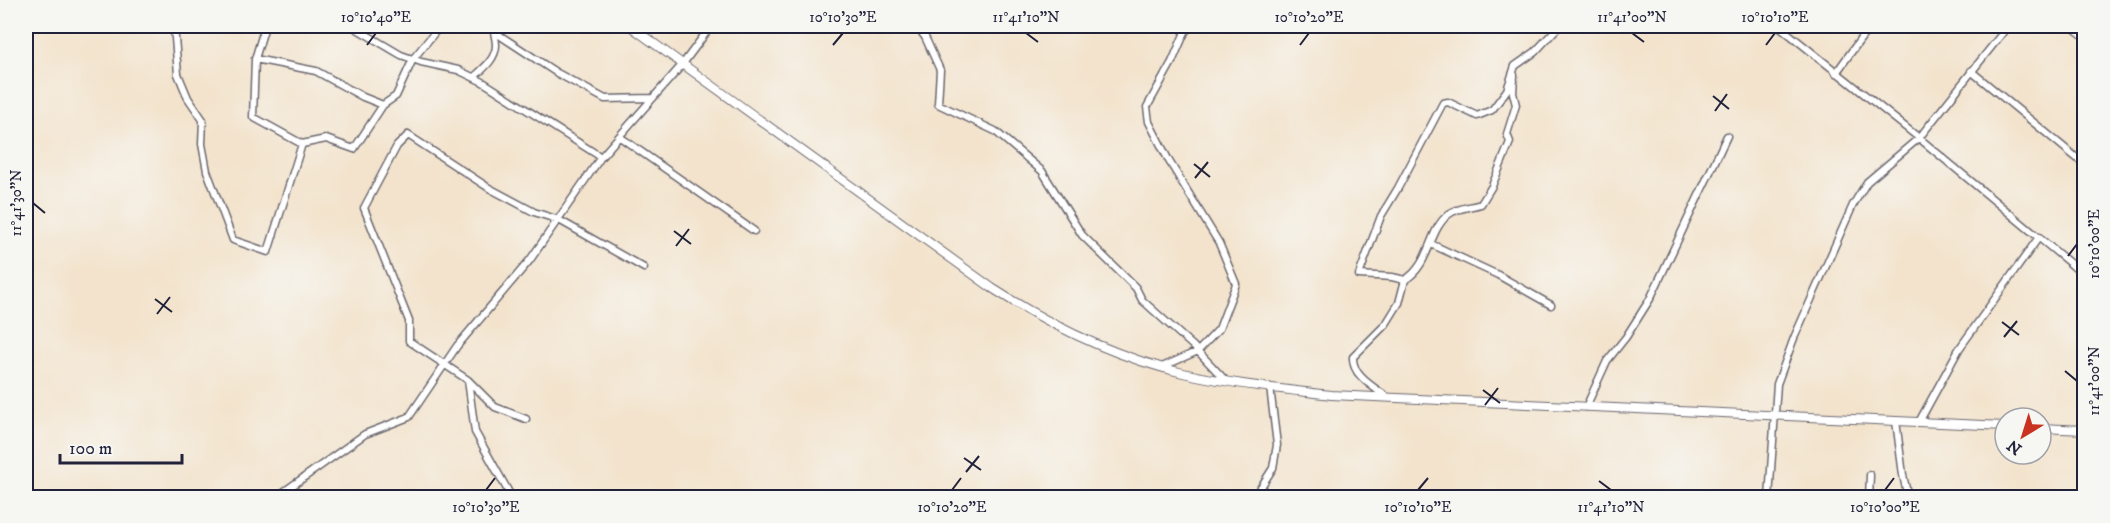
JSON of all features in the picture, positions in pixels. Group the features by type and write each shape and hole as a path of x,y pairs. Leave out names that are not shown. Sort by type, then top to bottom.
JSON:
{"street":[{"path":"174,26 178,74 188,98 203,120 202,144 207,171 233,240 268,252 302,144"},
{"path":"265,26 255,59 254,117 302,144 326,140 354,149 383,105 396,96 413,60 440,26"},
{"path":"352,26 401,55 458,70 474,77 602,157"},
{"path":"630,26 982,281 1028,311 1104,348 1162,367 1226,381 1331,395 1993,425"},
{"path":"275,498 365,434 409,417 457,346 530,260 602,157 682,65 711,26"},
{"path":"917,26 925,37 940,70 938,104 995,131 1042,171 1082,235 1136,288 1142,300 1198,351 1226,381"},
{"path":"1162,367 1198,351 1219,329 1236,284 1219,243 1169,161 1149,122 1147,107 1190,26"},
{"path":"1515,66 1513,93 1516,105 1507,134 1510,142 1492,186 1480,204 1449,214 1441,224 1427,255 1415,274 1405,280 1359,275 1381,216 1443,102 1448,102 1477,116 1492,110 1507,90 1515,66 1534,52 1559,26"},
{"path":"1779,26 2085,275"},
{"path":"1836,73 1870,26"},
{"path":"1769,498 1777,384 1794,338 1853,205 1867,183 1919,138 2008,26"},
{"path":"2071,26 2085,36"},
{"path":"474,77 489,63 496,50 494,28"},
{"path":"494,28 557,73 605,99 653,98"},
{"path":"255,59 316,71 363,97 383,105"},
{"path":"1971,71 2085,164"},
{"path":"526,419 495,406 468,380 409,341 409,321 364,208 396,146 408,135 489,188 534,212 559,219 644,268"},
{"path":"1586,407 1607,361 1626,337 1650,299 1727,136"},
{"path":"620,137 754,231"},
{"path":"1919,422 1959,349 2039,237"},
{"path":"1431,244 1498,275 1551,305"},
{"path":"2074,267 2085,254"},
{"path":"1388,398 1363,379 1352,364 1353,357 1386,324 1399,303 1405,280"},
{"path":"468,380 475,432 512,498"},
{"path":"1254,498 1273,468 1277,445 1270,387"},
{"path":"1896,421 1908,498"},
{"path":"2053,429 2085,430"},
{"path":"1869,498 1870,475"}]}
